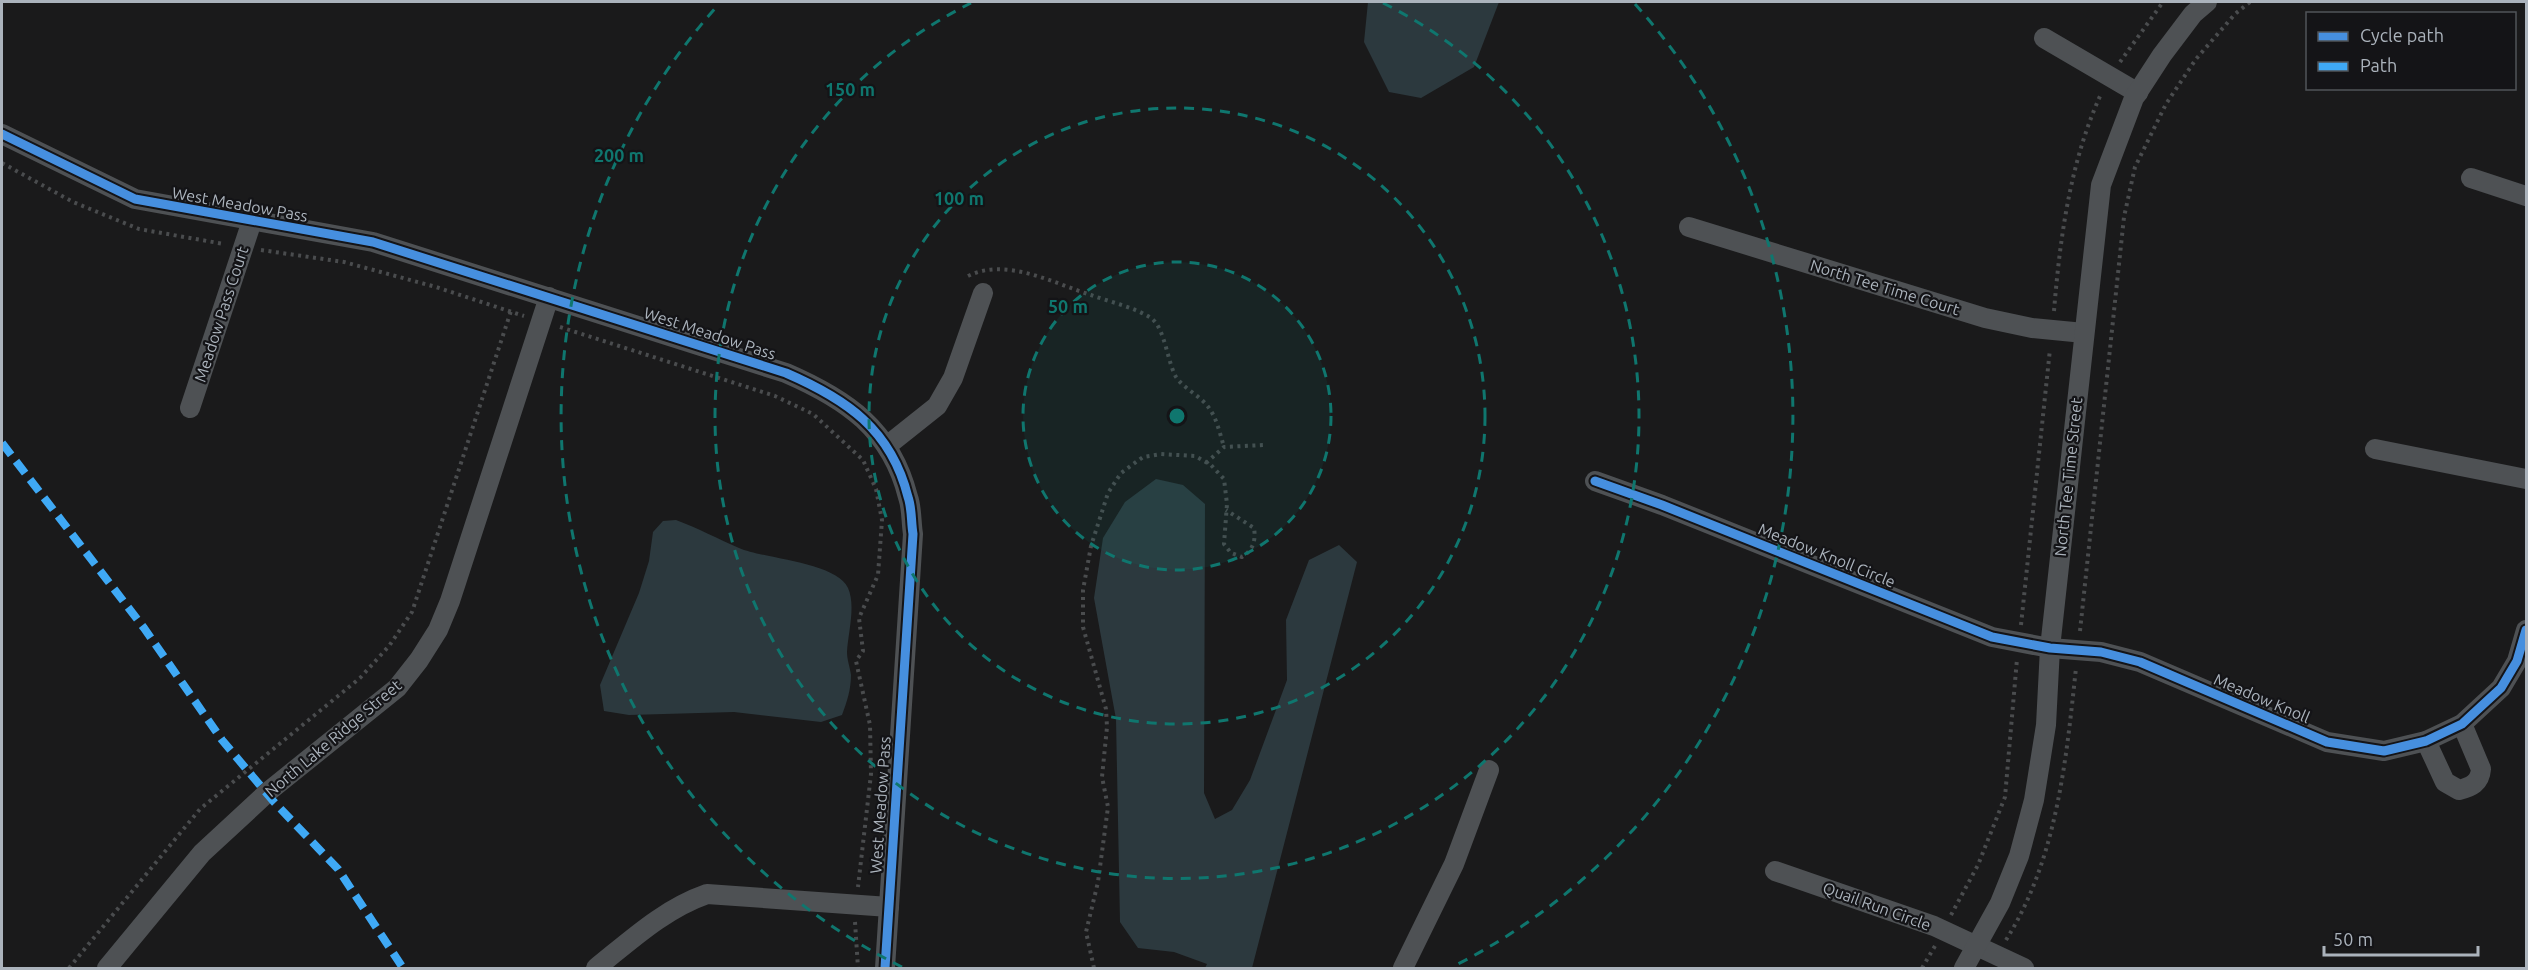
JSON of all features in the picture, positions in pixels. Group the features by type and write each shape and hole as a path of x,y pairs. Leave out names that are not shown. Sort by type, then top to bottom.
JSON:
{"street":[{"name":"North Tee Time Street","path":"1964,969 2000,903 2019,856 2034,800 2046,725 2050,648 2101,185 2138,93 2193,14 2207,2"},
{"path":"2044,38 2138,93"},
{"name":"West Meadow Pass","path":"2,134 135,199 373,242 786,373 822,389 869,424 888,445 909,497 913,534 885,969"},
{"path":"2472,178 2526,196"},
{"name":"Meadow Pass Court","path":"190,408 252,221"},
{"name":"North Tee Time Court","path":"1689,226 1985,318 2052,330 2084,333"},
{"path":"888,445 937,406 953,378 983,293"},
{"name":"North Lake Ridge Street","path":"107,969 202,853 269,791 397,688 419,660 438,630 450,601 549,297"},
{"path":"2375,449 2526,479"},
{"name":"Meadow Knoll Circle","path":"1595,481 1662,505 1967,628 1992,637 2050,648"},
{"name":"Meadow Knoll","path":"2050,648 2101,652 2140,662 2326,742 2384,751 2426,741 2462,724 2501,688 2517,661 2526,630"},
{"path":"2426,741 2445,782 2459,790 2472,786 2481,776 2481,769 2462,724"},
{"path":"1404,969 1454,864 1489,770"},
{"name":"Quail Run Circle","path":"1775,871 1943,930 2024,969"},
{"path":"596,969 662,916 682,903 707,894 889,907"}],"path":[{"path":"1922,969 1978,865 2005,797 2058,268 2077,160 2097,105 2111,77 2163,2"},
{"path":"1996,956 2022,914 2046,844 2064,779 2124,217 2135,167 2166,104 2196,59 2235,14 2250,2"},
{"path":"2,163 73,202 139,229 344,262 436,287 775,396 813,414 863,460 876,489 882,520 878,575 859,618 863,651 856,661 870,725 871,774 854,931 858,969"},
{"path":"968,276 981,270 1005,270 1035,275 1132,309 1153,319 1163,337 1168,358 1177,378 1209,408 1218,425 1224,447"},
{"path":"69,969 200,809 360,678 389,646 412,612 511,311"},
{"path":"1206,463 1224,447 1265,445"},
{"path":"1094,969 1086,932 1098,882 1108,807 1102,777 1107,727 1106,709 1083,627 1083,590 1091,546 1108,493 1121,473 1143,458 1161,454 1195,456 1224,479 1226,510 1224,544 1231,553 1242,556 1249,552 1256,539 1254,528 1226,510"}],"shaded area":[{"path":"1368,2 1499,2 1474,67 1421,98 1389,92 1364,42"},
{"path":"1156,479 1183,485 1205,504 1204,793 1215,819 1232,810 1250,780 1287,680 1286,620 1309,560 1339,545 1357,562 1252,968 1205,968 1207,964 1174,952 1138,948 1120,922 1116,719 1094,598 1103,538 1125,502"},
{"path":"676,520 750,552 815,567 841,579 848,588 851,603 847,658 851,680 842,715 821,722 734,712 629,715 604,711 600,685 639,593 649,561 653,532 663,521"}],"marked path":[{"path":"2,443 144,628 222,740 274,802 338,869 403,968"}],"cycle path":[{"path":"2,134 135,199 373,242 786,373 828,394 863,419 878,435 900,473 911,510 913,534 885,968"},
{"path":"1595,481 1662,505 1992,637 2050,648 2101,652 2140,662 2327,742 2384,751 2426,741 2462,724 2501,688 2517,661 2526,630"}]}
